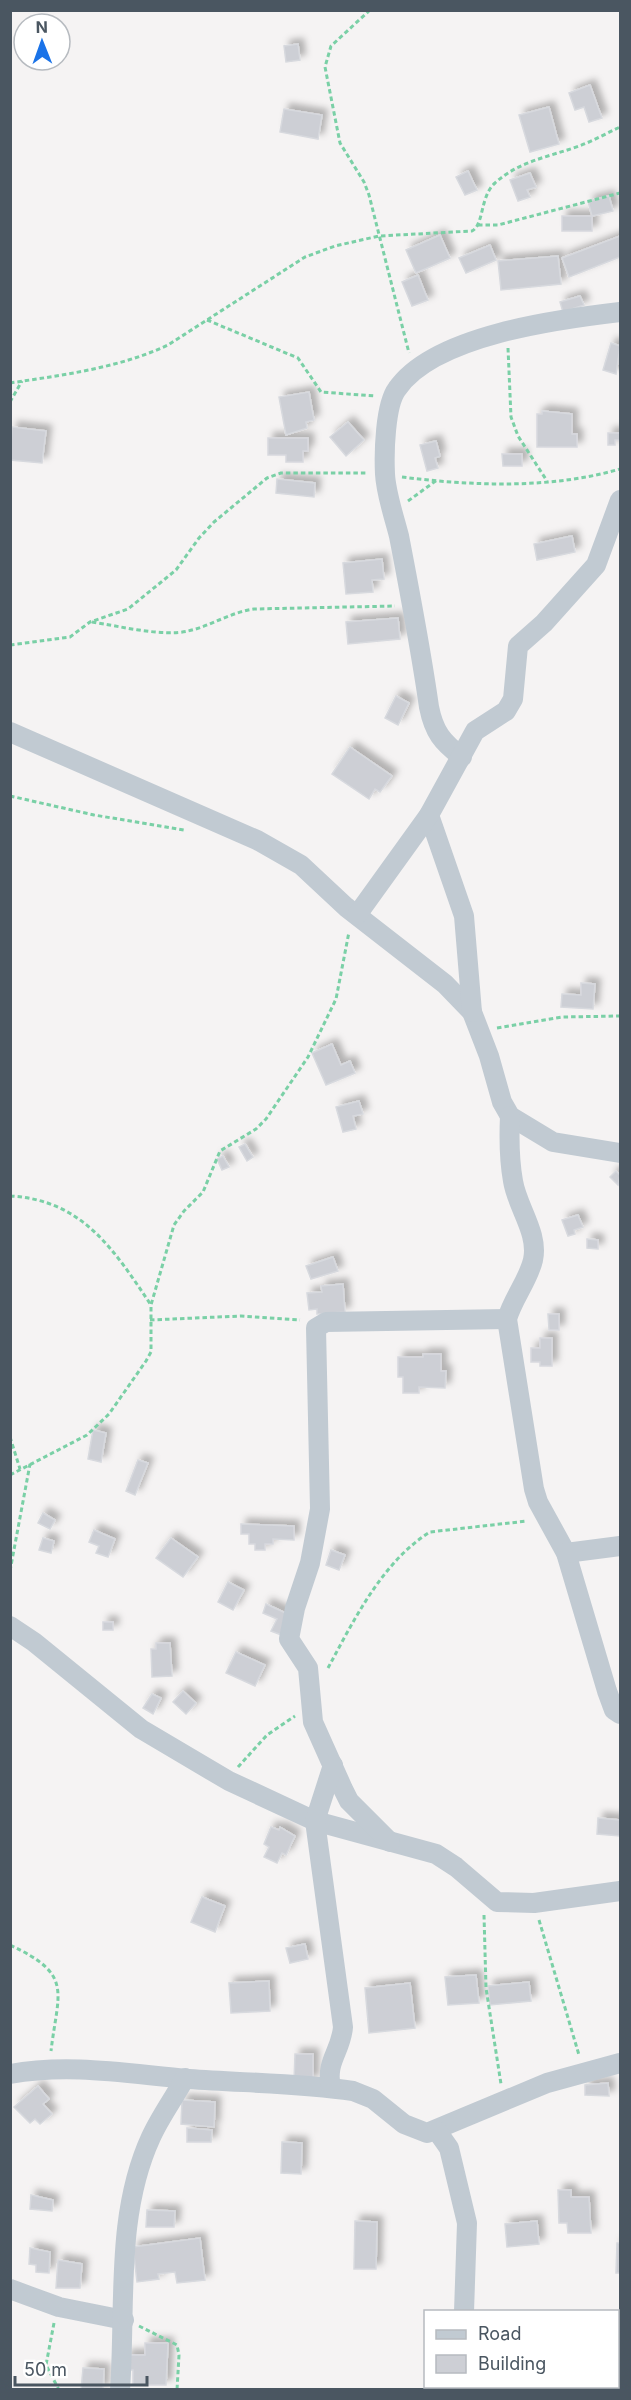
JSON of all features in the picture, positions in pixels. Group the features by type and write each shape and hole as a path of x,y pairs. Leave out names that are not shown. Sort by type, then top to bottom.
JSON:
{"street":[{"path":"462,757 442,743 434,729 385,474 389,405 396,390 414,372 464,345 553,319 621,312"},
{"path":"355,914 429,815 475,731 506,711 513,699 518,646 544,623 596,565 621,500"},
{"path":"10,732 257,840 301,865 355,914 445,984 472,1012"},
{"path":"429,815 464,916 472,1012 502,1102 510,1116 553,1142 621,1153"},
{"path":"510,1116 509,1152 513,1183 533,1241 533,1260 507,1319 534,1489 566,1553 607,1691 614,1710 621,1714"},
{"path":"390,1842 350,1801 313,1722 308,1668 292,1646 289,1633 310,1563 320,1509 316,1328 326,1322 507,1319"},
{"path":"566,1553 621,1546"},
{"path":"10,1626 34,1642 141,1729 229,1781 315,1821 446,1859 497,1902 534,1903 621,1891"},
{"path":"331,2088 329,2068 342,2040 343,2027 315,1821 333,1765"},
{"path":"10,2074 48,2071 128,2071 185,2078 353,2091 373,2099 404,2124 427,2133 437,2131 503,2099 584,2071 621,2063"},
{"path":"120,2390 124,2265 133,2191 150,2138 185,2078"},
{"path":"437,2131 449,2148 467,2223 464,2310"},
{"path":"10,2289 59,2307 124,2319"}],"path":[{"path":"370,10 331,46 325,67 340,143 364,182 414,372"},
{"path":"10,383 144,356 168,345 305,256 335,246 379,236 472,231 478,225 482,202 488,191 515,169 539,158 578,147 621,127"},
{"path":"478,225 498,225 621,193"},
{"path":"207,320 298,358 321,392 393,397"},
{"path":"506,331 511,377 511,417 518,436 548,481"},
{"path":"10,402 22,381"},
{"path":"10,645 70,637 90,622 128,609 176,570 199,538 214,522 267,477 281,473 342,471 513,483 548,481 621,469"},
{"path":"393,512 438,479"},
{"path":"90,622 185,632 208,626 238,611 254,609 411,606"},
{"path":"10,796 94,815 188,831"},
{"path":"10,1475 87,1435 109,1414 151,1352 151,1305 174,1225 203,1192 220,1151 256,1129 266,1119 308,1058 336,999 355,914"},
{"path":"480,1031 562,1017 621,1016"},
{"path":"10,1196 27,1197 55,1205 82,1220 102,1237 151,1305"},
{"path":"150,1320 241,1316 326,1322"},
{"path":"10,1437 20,1469"},
{"path":"10,1571 30,1464"},
{"path":"229,1781 249,1753 267,1735 312,1701 362,1606 388,1572 418,1540 430,1532 548,1520"},
{"path":"484,1892 486,1988 503,2099"},
{"path":"534,1903 584,2071"},
{"path":"10,1945 49,1967 57,1980 48,2071"},
{"path":"59,2307 50,2337 46,2365 59,2390"},
{"path":"124,2319 170,2340 177,2346 177,2390"}],"building":[{"path":"298,44 300,60 286,62 284,46"},
{"path":"590,85 602,118 589,122 584,107 575,110 569,93"},
{"path":"549,107 559,144 530,152 519,115"},
{"path":"284,109 322,115 318,139 280,132"},
{"path":"468,171 477,190 465,195 456,177"},
{"path":"530,173 536,187 527,190 530,197 518,201 510,180"},
{"path":"609,196 613,211 592,216 588,201"},
{"path":"562,216 592,216 592,231 562,231"},
{"path":"440,235 450,258 416,273 406,250"},
{"path":"620,236 620,257 569,277 562,258"},
{"path":"490,245 496,260 466,273 459,258"},
{"path":"558,256 561,284 501,290 498,261"},
{"path":"418,275 428,300 412,306 402,282"},
{"path":"580,296 584,305 563,312 560,302"},
{"path":"611,343 620,346 616,374 603,370"},
{"path":"309,392 314,420 306,422 307,428 286,435 279,397"},
{"path":"542,411 572,414 572,434 577,434 577,447 537,447 537,414 542,414"},
{"path":"348,422 364,440 346,456 330,437"},
{"path":"12,427 46,431 42,463 10,460"},
{"path":"608,433 620,433 620,440 615,440 615,445 608,445"},
{"path":"268,438 308,438 308,451 303,451 303,462 286,462 286,455 268,455"},
{"path":"436,441 440,456 435,458 438,468 427,471 420,445"},
{"path":"502,454 522,454 522,466 503,466"},
{"path":"277,479 315,483 314,497 276,493"},
{"path":"572,536 575,552 537,560 534,544"},
{"path":"382,559 384,579 372,580 373,592 346,594 343,563"},
{"path":"398,618 400,639 348,644 346,622"},
{"path":"396,696 409,703 398,725 385,718"},
{"path":"350,747 392,776 380,792 375,789 369,799 332,774"},
{"path":"581,983 595,984 593,1009 561,1007 562,994 581,995"},
{"path":"332,1044 341,1065 350,1061 355,1073 326,1085 312,1053"},
{"path":"359,1101 363,1114 353,1116 356,1129 343,1132 336,1107"},
{"path":"245,1144 253,1157 247,1161 239,1147"},
{"path":"223,1156 229,1167 222,1170 217,1159"},
{"path":"616,1171 620,1175 618,1185 610,1177"},
{"path":"578,1215 583,1227 574,1230 575,1234 568,1236 562,1220"},
{"path":"587,1239 598,1240 598,1249 587,1248"},
{"path":"333,1257 338,1271 311,1279 306,1266"},
{"path":"343,1284 345,1312 317,1314 317,1309 309,1310 307,1293 322,1292 321,1286"},
{"path":"548,1314 559,1314 559,1330 549,1330"},
{"path":"540,1338 552,1338 552,1366 540,1366 540,1362 531,1362 531,1348 540,1348"},
{"path":"423,1354 441,1354 441,1371 446,1371 445,1388 419,1387 419,1393 403,1393 403,1377 398,1377 398,1357 423,1357"},
{"path":"93,1430 106,1433 101,1462 88,1459"},
{"path":"138,1460 148,1463 135,1495 126,1491"},
{"path":"43,1513 55,1520 50,1529 38,1523"},
{"path":"241,1524 294,1526 294,1540 273,1539 273,1544 265,1544 265,1550 255,1550 255,1544 249,1544 249,1534 241,1534"},
{"path":"94,1530 115,1539 108,1557 96,1553 99,1546 89,1542"},
{"path":"43,1538 54,1541 51,1553 39,1550"},
{"path":"171,1538 198,1557 183,1577 156,1558"},
{"path":"331,1550 345,1555 339,1570 326,1565"},
{"path":"228,1582 244,1590 233,1610 218,1602"},
{"path":"266,1604 292,1616 284,1636 271,1631 277,1619 263,1613"},
{"path":"103,1622 113,1622 113,1630 103,1630"},
{"path":"156,1643 170,1643 172,1676 152,1677 151,1649 156,1649"},
{"path":"236,1652 265,1665 255,1686 226,1673"},
{"path":"183,1691 196,1703 186,1714 173,1702"},
{"path":"152,1694 161,1698 153,1714 143,1708"},
{"path":"598,1818 620,1820 620,1836 597,1834"},
{"path":"271,1827 279,1830 280,1827 295,1836 286,1855 282,1853 277,1863 264,1857 269,1847 264,1844"},
{"path":"202,1897 225,1906 215,1932 191,1922"},
{"path":"305,1944 308,1959 290,1963 286,1948"},
{"path":"476,1975 479,2003 448,2005 445,1977"},
{"path":"269,1981 270,2011 231,2013 229,1983"},
{"path":"529,1982 531,2001 490,2005 488,1986"},
{"path":"410,1983 415,2028 369,2033 365,1988"},
{"path":"295,2054 313,2054 313,2081 294,2081"},
{"path":"608,2083 609,2096 585,2095 585,2085"},
{"path":"38,2086 49,2099 43,2104 52,2114 40,2124 35,2119 30,2123 14,2107"},
{"path":"182,2100 215,2102 214,2127 181,2124"},
{"path":"187,2128 212,2130 211,2142 187,2142"},
{"path":"282,2142 302,2143 301,2174 281,2173"},
{"path":"558,2190 571,2190 571,2197 589,2197 591,2233 568,2233 567,2223 559,2223"},
{"path":"31,2195 53,2200 52,2211 30,2209"},
{"path":"147,2210 175,2211 174,2227 146,2227"},
{"path":"355,2221 377,2222 376,2269 354,2269"},
{"path":"537,2221 539,2244 507,2247 505,2224"},
{"path":"200,2238 205,2280 177,2283 175,2272 158,2274 159,2279 137,2282 133,2247"},
{"path":"617,2243 620,2243 620,2273 616,2273"},
{"path":"30,2248 50,2252 49,2273 36,2272 36,2265 29,2264"},
{"path":"58,2260 82,2264 80,2288 56,2288"},
{"path":"145,2343 168,2343 166,2385 133,2385 133,2370 126,2370 126,2355 145,2355"},
{"path":"83,2368 104,2369 103,2390 81,2390"}]}
